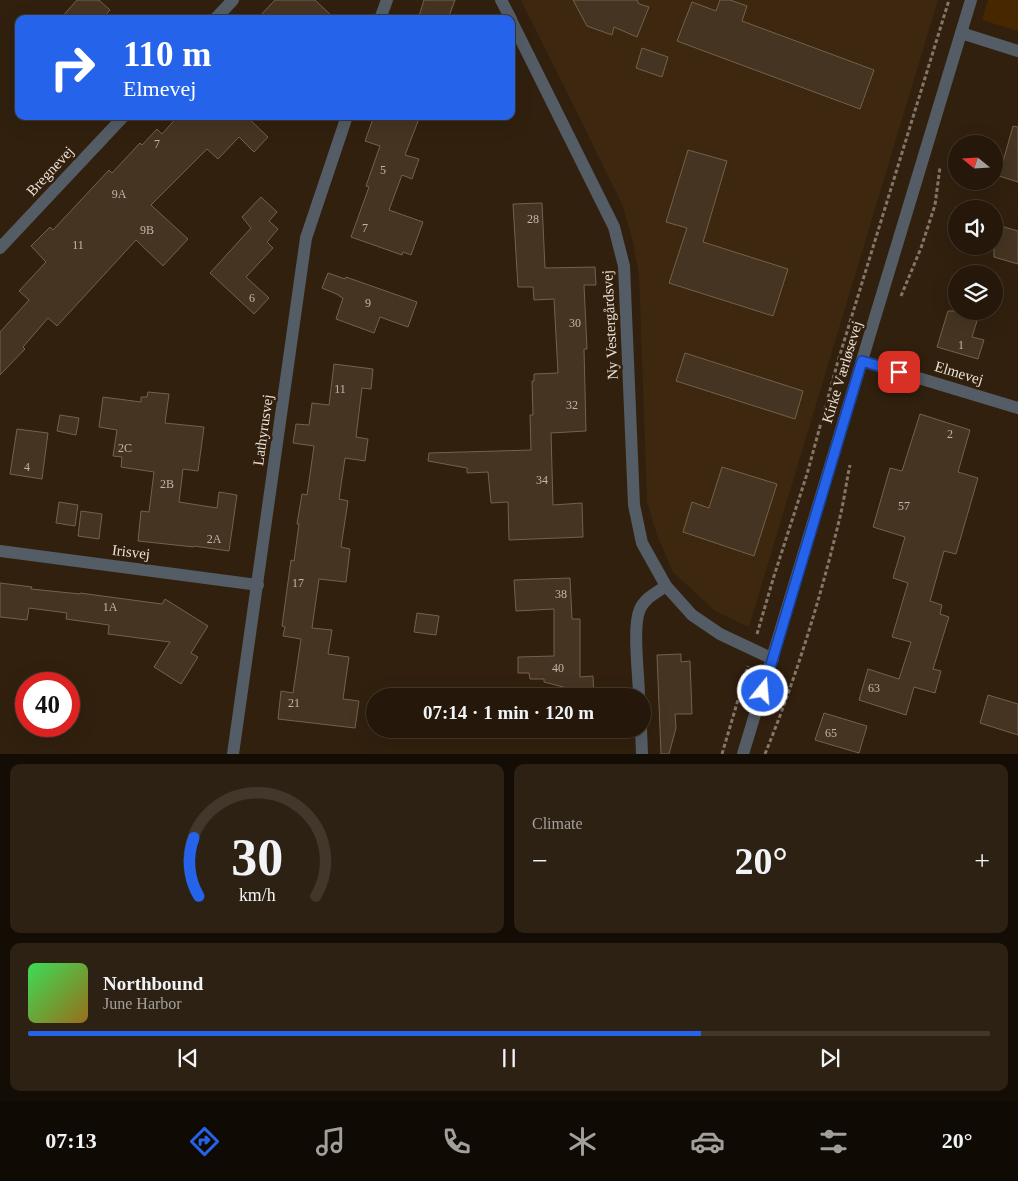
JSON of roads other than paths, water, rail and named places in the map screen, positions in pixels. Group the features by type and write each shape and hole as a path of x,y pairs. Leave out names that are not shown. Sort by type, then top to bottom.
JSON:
{"street":[{"path":"219,15 233,0"},
{"path":"381,15 387,0"},
{"name":"Ny Vestergårdsvej","path":"501,0 509,15"},
{"name":"Kirke Værløsevej","path":"743,754 971,0"},
{"name":"Ny Vestergårdsvej","path":"515,27 614,227 624,266 634,506 642,543 666,586 692,615 720,634 773,659"},
{"path":"961,33 1018,50"},
{"name":"Bregnevej","path":"0,248 120,120"},
{"name":"Lathyrusvej","path":"233,754 306,238 347,120"},
{"name":"Elmevej","path":"862,361 1018,408"},
{"name":"Irisvej","path":"0,551 258,585"},
{"path":"639,688 637,629 639,610 648,598 666,586"},
{"path":"641,738 642,754"}]}
